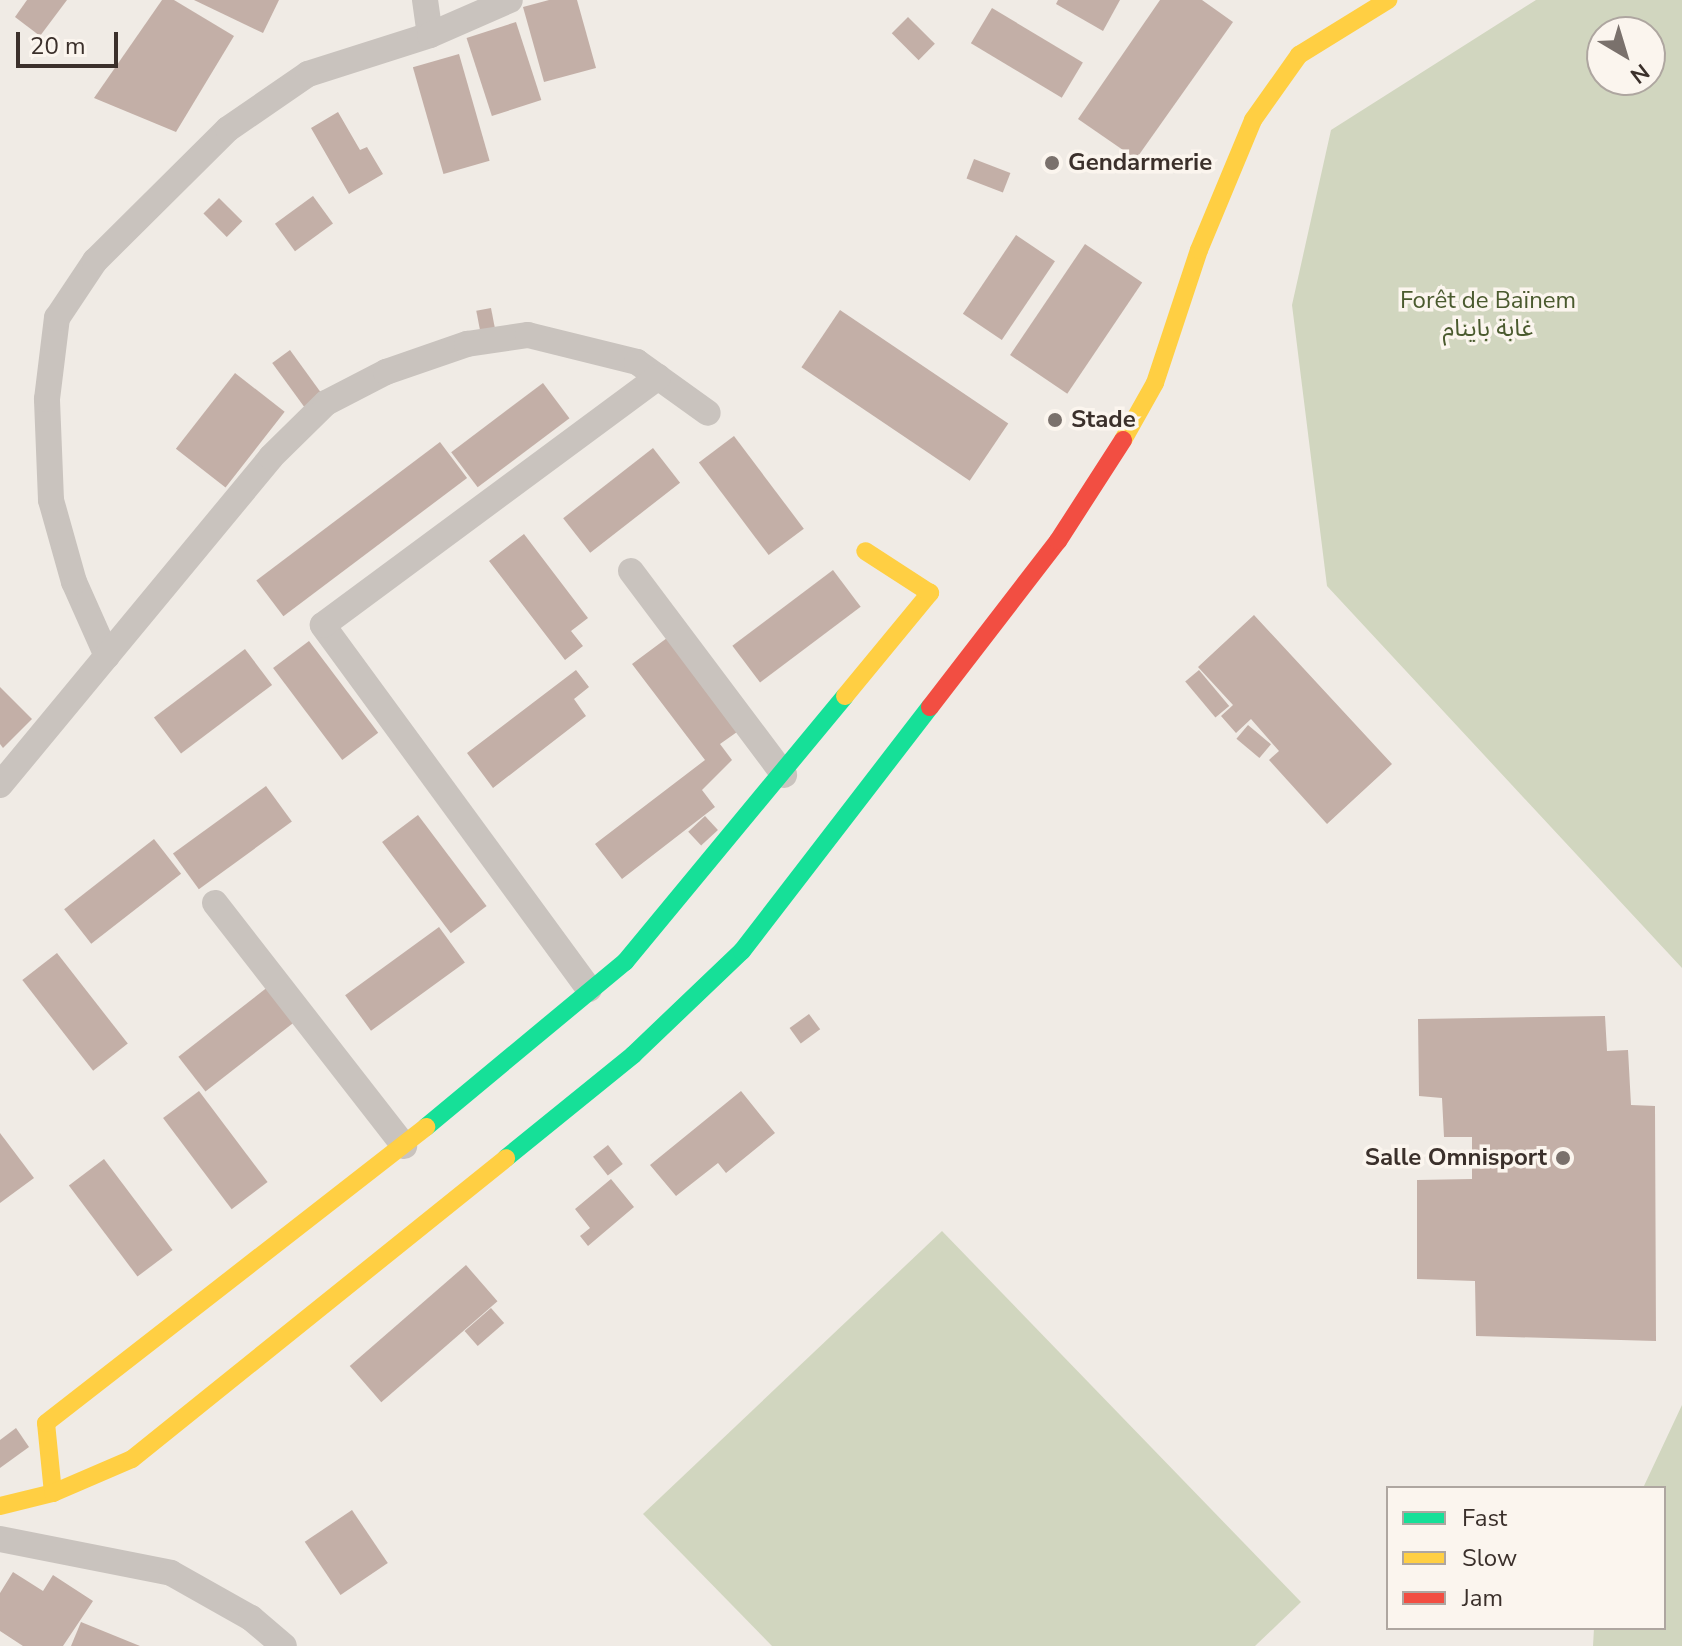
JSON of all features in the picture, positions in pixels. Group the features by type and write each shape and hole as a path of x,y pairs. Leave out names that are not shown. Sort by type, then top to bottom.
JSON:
{"main road":[{"path":"0,1506 53,1493 132,1459 633,1055 742,951 1058,541 1111,460 1155,383 1199,250 1253,120 1299,55 1388,0"},
{"path":"53,1493 46,1423 404,1146 625,962 784,775 930,593 865,551"}],"street":[{"path":"425,0 430,35"},
{"path":"107,656 74,582 51,500 47,399 57,318 95,261 228,129 308,74 430,35 510,0"},
{"path":"0,785 271,457 326,403 386,372 467,344 528,335 637,362 708,413"},
{"path":"589,989 323,625 658,377"},
{"path":"631,571 784,775"},
{"path":"215,903 404,1146"},
{"path":"0,1539 171,1573 251,1618 284,1646"}],"green space":[{"name":"Forêt de Baïnem غابة باينام","path":"1536,0 1682,0 1682,968 1327,586 1292,305 1331,130"},
{"path":"942,1231 1301,1602 1255,1646 772,1646 643,1514"},
{"path":"1682,1405 1682,1646 1593,1646 1594,1630 1666,1630 1666,1486 1644,1486"}],"building":[{"path":"27,0 67,0 40,36 15,17"},
{"path":"162,0 174,0 234,36 176,132 94,98"},
{"path":"194,0 279,0 263,33"},
{"path":"549,0 577,0 596,68 544,82 523,7"},
{"path":"1058,0 1120,0 1103,31 1056,4"},
{"path":"1160,0 1202,0 1233,22 1136,159 1078,119"},
{"path":"992,8 1083,63 1062,98 971,43"},
{"path":"908,17 935,44 919,60 892,33"},
{"path":"516,22 541,100 492,116 467,38"},
{"path":"459,54 490,161 443,174 413,67"},
{"path":"338,112 360,150 367,147 383,174 349,194 311,128"},
{"path":"974,159 1010,173 1003,193 966,179"},
{"path":"313,196 333,224 295,251 275,224"},
{"path":"219,198 242,221 227,237 203,214"},
{"path":"1016,235 1055,261 1002,340 963,314"},
{"path":"1085,244 1142,283 1067,394 1010,355"},
{"path":"491,308 495,328 480,330 476,311"},
{"path":"840,310 1008,424 970,481 801,367"},
{"path":"290,350 324,397 306,410 272,363"},
{"path":"235,373 285,412 226,487 176,449"},
{"path":"543,383 569,418 478,487 451,452"},
{"path":"734,436 804,529 769,555 699,462"},
{"path":"440,442 467,478 283,616 256,580"},
{"path":"653,448 680,483 590,553 563,518"},
{"path":"524,534 588,618 571,631 583,646 565,660 489,561"},
{"path":"833,570 861,607 760,683 732,646"},
{"path":"1254,615 1392,764 1327,824 1269,760 1279,751 1251,719 1236,733 1221,716 1233,705 1198,667"},
{"path":"667,638 737,732 720,744 732,760 702,790 715,807 622,879 595,844 705,760 632,664"},
{"path":"309,641 378,733 342,760 273,668"},
{"path":"245,649 272,685 181,754 154,718"},
{"path":"576,670 589,687 574,699 586,716 493,788 467,753"},
{"path":"1199,670 1229,706 1215,718 1185,682"},
{"path":"0,687 32,719 3,748 0,744"},
{"path":"1248,725 1271,744 1259,758 1236,739"},
{"path":"266,786 292,822 199,889 173,854"},
{"path":"418,815 487,906 451,933 382,842"},
{"path":"705,816 718,830 701,846 688,832"},
{"path":"154,839 181,874 91,944 64,909"},
{"path":"439,927 465,963 371,1031 345,995"},
{"path":"57,953 128,1044 93,1071 22,980"},
{"path":"269,986 296,1021 205,1091 178,1057"},
{"path":"809,1014 820,1029 801,1043 790,1028"},
{"name":"Salle Omnisport","path":"1605,1016 1607,1051 1628,1050 1631,1105 1655,1106 1656,1341 1476,1336 1475,1281 1417,1279 1417,1180 1472,1179 1472,1137 1444,1137 1442,1098 1419,1096 1418,1019"},
{"path":"199,1091 268,1182 232,1209 163,1118"},
{"path":"741,1091 775,1133 726,1173 718,1163 676,1196 650,1165"},
{"path":"0,1133 34,1178 0,1203"},
{"path":"608,1145 623,1164 608,1176 593,1157"},
{"path":"104,1159 173,1250 137,1277 69,1185"},
{"path":"611,1179 634,1207 588,1246 580,1236 590,1228 575,1209"},
{"path":"466,1265 497,1301 381,1402 350,1366"},
{"path":"491,1308 504,1323 478,1346 465,1331"},
{"path":"16,1428 29,1447 0,1468 0,1440"},
{"path":"352,1510 388,1563 341,1595 305,1542"},
{"path":"13,1572 43,1591 53,1575 93,1601 63,1646 23,1646 0,1631 0,1593"},
{"path":"81,1622 140,1646 71,1646"}],"traffic: fast":[{"path":"426,1127 625,962 845,696"},
{"path":"506,1158 633,1055 742,951 930,707"}],"traffic: slow":[{"path":"1123,440 1155,383 1199,250 1253,120 1299,55 1388,0"},
{"path":"845,696 930,593 865,551"},
{"path":"53,1493 46,1423 426,1127"},
{"path":"0,1506 53,1493 132,1459 506,1158"}],"traffic: jam":[{"path":"930,707 1058,541 1123,440"}],"place":[{"name":"Gendarmerie","path":"1052,163"},
{"name":"Stade","path":"1055,420"},
{"name":"Salle Omnisport","path":"1563,1158"}]}
